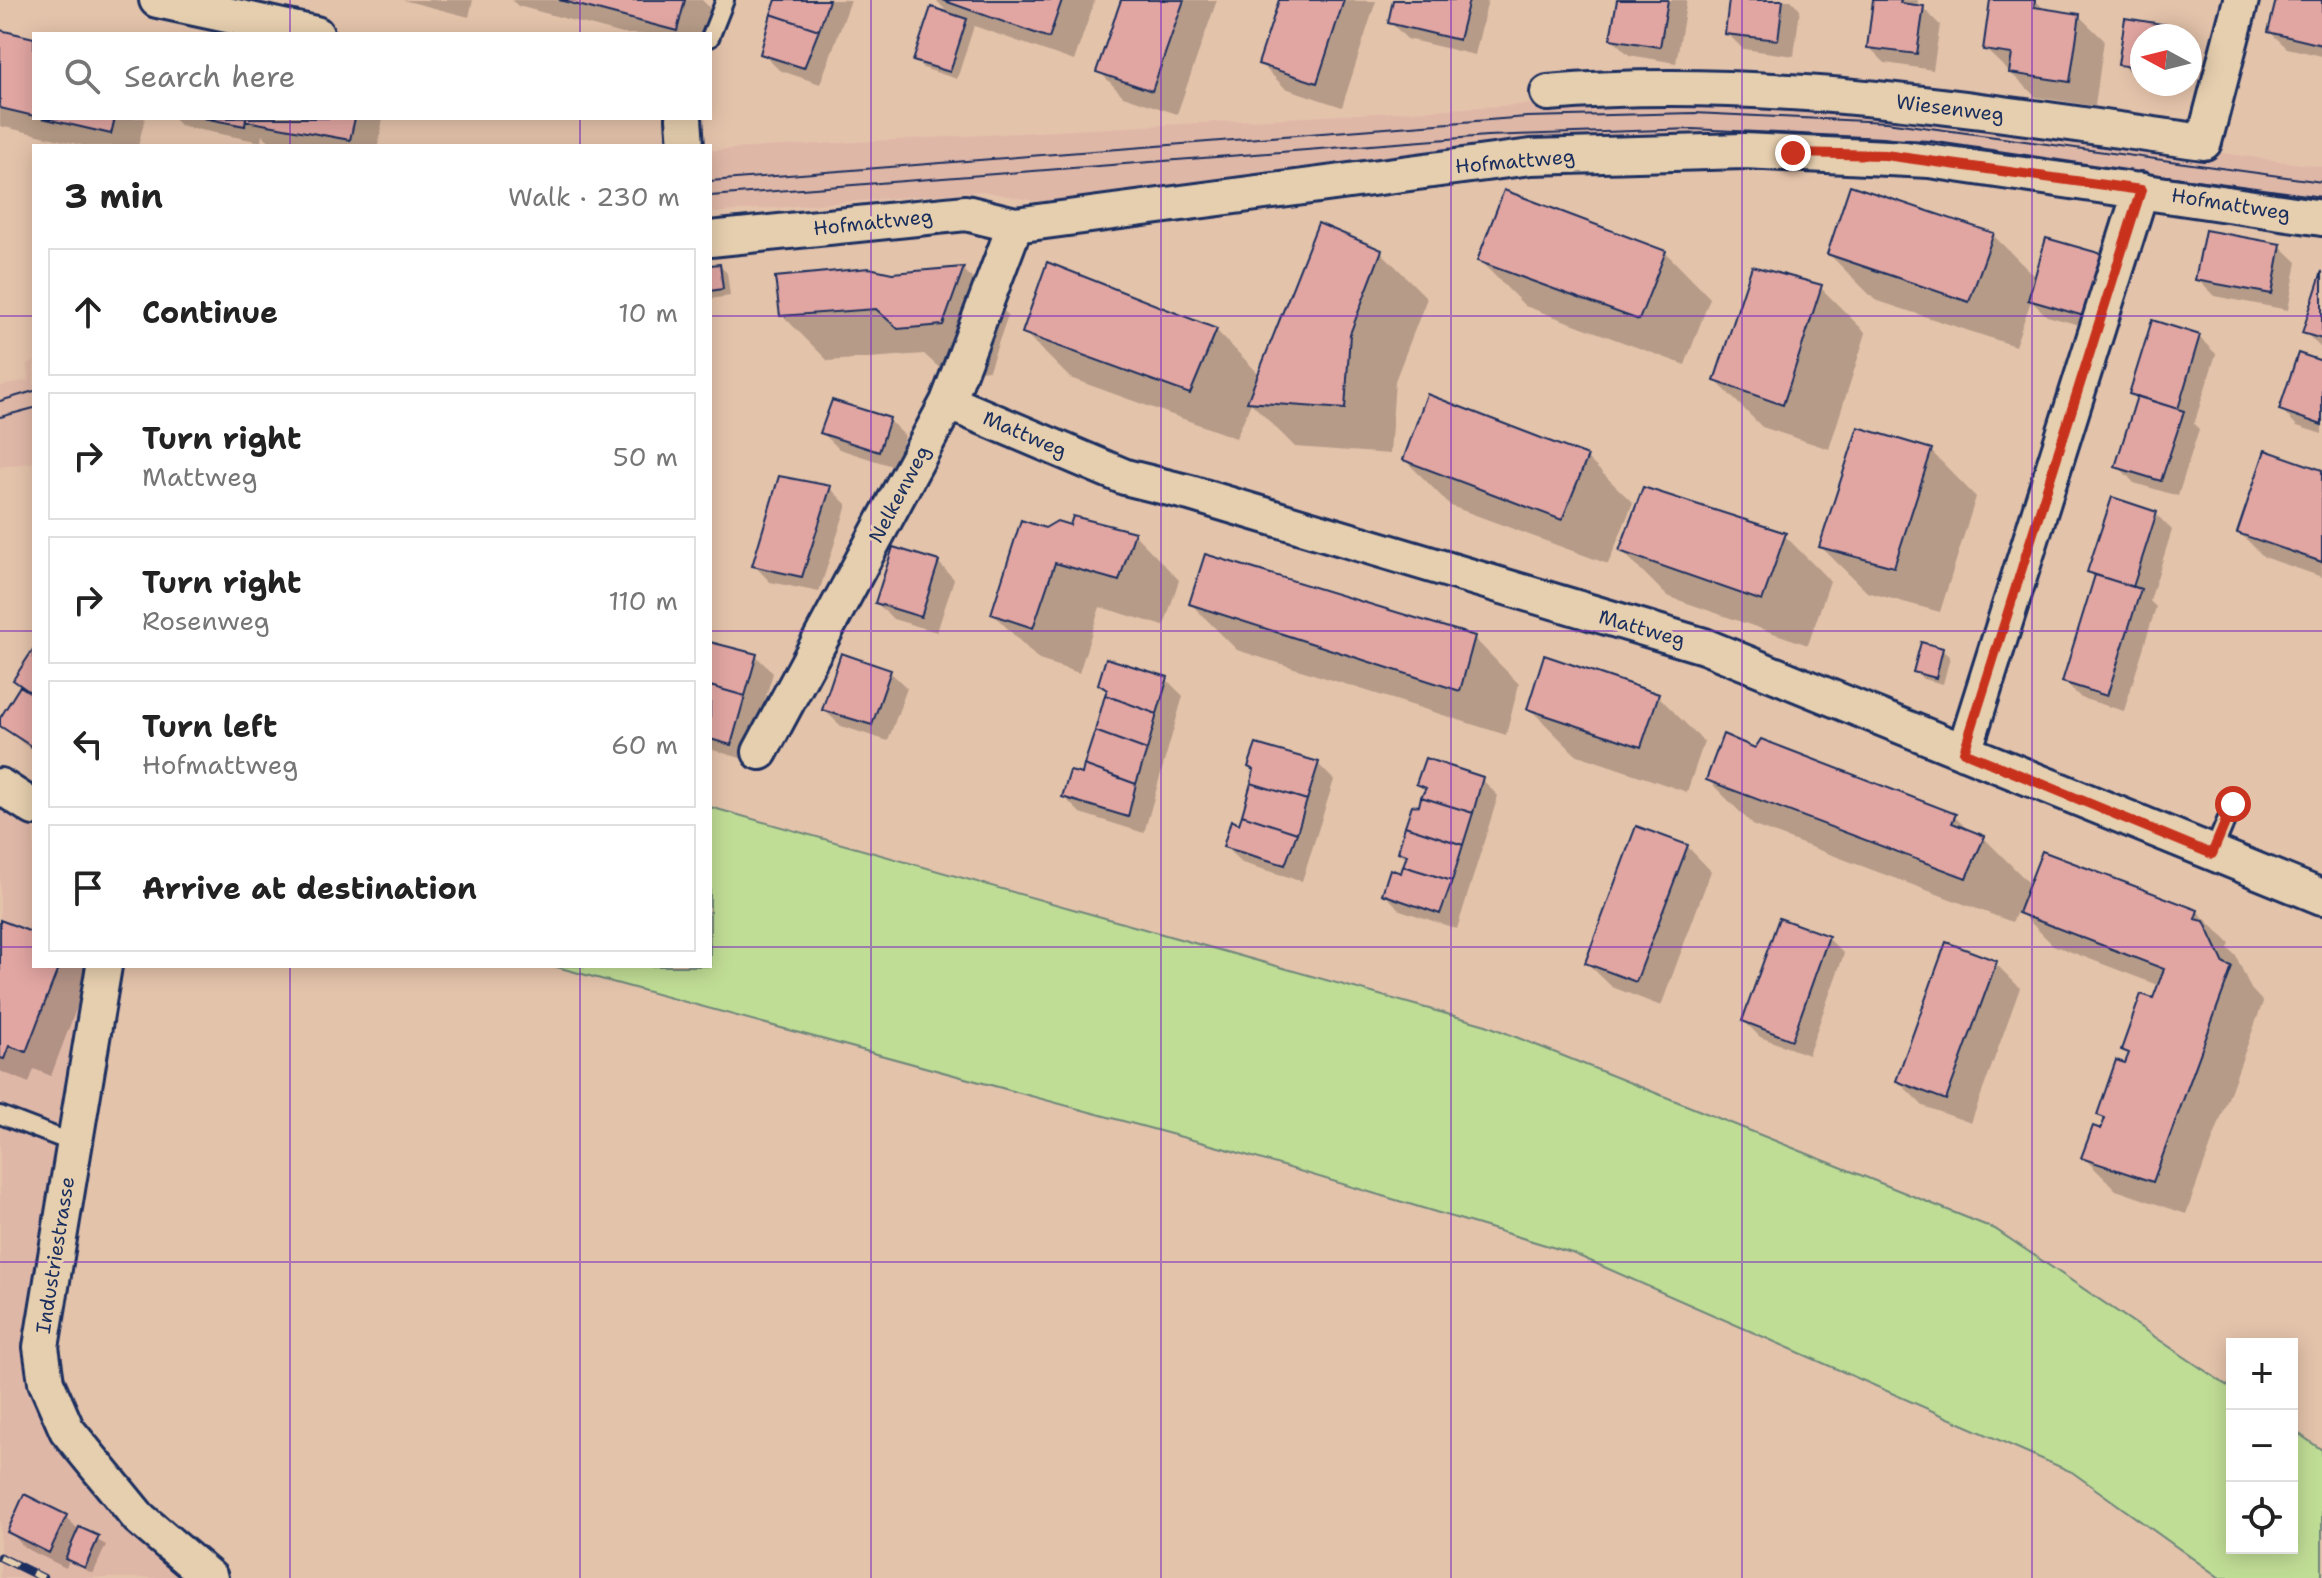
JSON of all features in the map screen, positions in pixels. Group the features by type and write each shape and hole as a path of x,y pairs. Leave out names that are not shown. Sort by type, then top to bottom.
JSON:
{"street":[{"path":"157,0 307,32"},
{"name":"Wiesenweg","path":"1548,93 1609,88 1782,91 1956,107 2204,142 2241,0"},
{"path":"684,120 686,144"},
{"name":"Hofmattweg","path":"712,239 966,213 1015,225 1445,167 1599,153 1744,151 1885,155 2322,218"},
{"path":"1964,752 2141,190"},
{"name":"Nelkenweg","path":"760,752 948,402 1015,225"},
{"name":"Mattweg","path":"948,402 1125,477 1190,493 1704,646 2322,897"},
{"path":"0,786 32,807"},
{"name":"Industriestrasse","path":"104,968 41,1347 46,1382 67,1430 131,1508 183,1558 210,1578"}],"lane":[{"path":"712,33 725,0"},
{"path":"2212,854 2233,804"},
{"path":"0,1115 73,1143"}],"shaded area":[{"path":"1607,100 1958,115 2322,167 2322,204 1899,147 1049,204 982,191 712,213 712,150"},
{"path":"32,362 32,462 0,467 0,386 29,380 27,364"},
{"path":"0,786 32,807 32,968 104,968 46,1382 210,1578 0,1578"}],"green space":[{"path":"712,808 1486,1025 1995,1229 2226,1385 2226,1554 2298,1554 2298,1433 2322,1450 2322,1578 2220,1578 2072,1472 1572,1253 1226,1149 560,968 712,968"}],"building":[{"path":"559,0 685,0 677,31"},
{"path":"776,0 829,0 819,30 771,14"},
{"path":"942,0 1062,0 1049,38"},
{"path":"1121,0 1184,0 1152,91 1096,72"},
{"path":"1279,0 1344,0 1317,83 1258,64"},
{"path":"1393,0 1469,0 1459,40 1388,23"},
{"path":"1617,0 1668,0 1660,47 1610,39"},
{"path":"1729,0 1783,0 1778,40 1725,34"},
{"path":"1873,0 1901,0 1900,3 1924,6 1917,54 1867,48"},
{"path":"1990,0 2035,0 2034,7 2080,14 2070,82 2009,73 2012,54 1983,50"},
{"path":"2276,0 2322,0 2322,45 2268,32"},
{"path":"931,7 967,19 950,72 913,61"},
{"path":"771,14 819,30 804,68 760,54"},
{"path":"2125,18 2162,24 2130,24 2130,66 2118,65"},
{"path":"0,30 32,38 32,116 0,108"},
{"path":"51,120 114,120 111,134"},
{"path":"214,120 246,120 245,126"},
{"path":"246,120 355,120 350,140"},
{"path":"1850,185 1994,233 1969,302 1827,254"},
{"path":"1504,190 1666,251 1639,320 1477,261"},
{"path":"1318,223 1382,250 1350,334 1345,409 1247,402"},
{"path":"2205,230 2281,244 2272,294 2195,280"},
{"path":"2046,238 2102,254 2084,316 2028,300"},
{"path":"1047,262 1217,329 1190,394 1022,333"},
{"path":"720,264 723,289 712,291 712,265"},
{"path":"1752,266 1822,285 1783,405 1714,381"},
{"path":"964,267 943,325 898,329 876,309 780,316 775,277 869,268 892,273"},
{"path":"2322,271 2322,339 2302,333"},
{"path":"2152,320 2200,335 2178,409 2129,394"},
{"path":"2298,353 2322,361 2322,425 2279,410"},
{"path":"1427,394 1588,456 1562,520 1403,460"},
{"path":"2137,396 2184,411 2161,481 2115,467"},
{"path":"832,400 890,418 879,452 820,433"},
{"path":"1858,427 1932,449 1894,567 1819,547"},
{"path":"2265,450 2322,470 2322,562 2237,533"},
{"path":"779,476 831,486 802,577 752,566"},
{"path":"1643,487 1786,533 1762,601 1619,551"},
{"path":"2112,497 2157,512 2133,587 2087,572"},
{"path":"1073,516 1135,532 1119,581 1055,563 1033,628 991,614 1021,520 1045,528 1057,521 1070,525"},
{"path":"893,547 939,561 921,617 875,603"},
{"path":"1205,554 1475,636 1460,691 1189,604"},
{"path":"2095,575 2141,589 2107,696 2062,682"},
{"path":"1921,642 1943,648 1936,678 1913,672"},
{"path":"712,643 757,654 745,696 712,687"},
{"path":"32,651 32,694 13,680"},
{"path":"841,653 891,670 872,725 822,710"},
{"path":"1544,655 1659,694 1641,747 1527,709"},
{"path":"1106,658 1168,677 1157,714 1105,695 1107,690 1098,684"},
{"path":"20,686 32,694 32,747 0,726 0,718"},
{"path":"712,687 745,696 731,745 712,740"},
{"path":"1105,695 1157,714 1147,750 1095,731"},
{"path":"1095,731 1147,750 1136,784 1084,765"},
{"path":"1723,734 1755,748 1761,739 1956,814 1952,823 1985,836 1966,878 1706,780"},
{"path":"1256,744 1319,762 1307,800 1251,783 1254,770 1248,767"},
{"path":"1425,758 1483,777 1473,813 1421,797 1426,788 1416,784"},
{"path":"1084,765 1136,784 1128,817 1062,797 1070,771 1082,774"},
{"path":"1251,783 1307,800 1297,833 1242,815"},
{"path":"1421,797 1473,813 1463,845 1405,826 1412,805 1419,806"},
{"path":"1242,815 1297,833 1285,865 1223,847 1231,820 1239,824"},
{"path":"1405,826 1463,845 1452,881 1403,866 1407,855 1398,852"},
{"path":"1636,826 1688,845 1636,982 1585,963"},
{"path":"2042,851 2198,910 2195,919 2204,921 2224,964 2232,967 2153,1182 2081,1158 2093,1126 2101,1129 2105,1118 2097,1115 2116,1060 2125,1063 2129,1053 2121,1050 2141,994 2153,998 2164,969 2018,913"},
{"path":"1403,866 1452,881 1440,914 1382,894 1390,869 1401,873"},
{"path":"1779,918 1829,936 1792,1040 1742,1021"},
{"path":"0,920 32,932 32,968 58,968 26,1052 9,1046 4,1059 0,1058"},
{"path":"1946,942 1997,961 1946,1100 1896,1081"},
{"path":"24,1494 67,1515 49,1553 7,1532"},
{"path":"79,1527 99,1536 85,1568 65,1559"}],"tram line":[{"path":"712,181 1527,117 1694,113 1886,122 2322,182"},
{"path":"712,196 1487,136 1692,129 1884,138 2322,197"},
{"path":"0,401 32,392"},
{"path":"0,417 32,409"}],"railway":[{"path":"0,1557 43,1578"}],"route":[{"path":"1793,153 1885,155 2036,173 2141,190 1964,752 2212,854 2233,804"}]}
